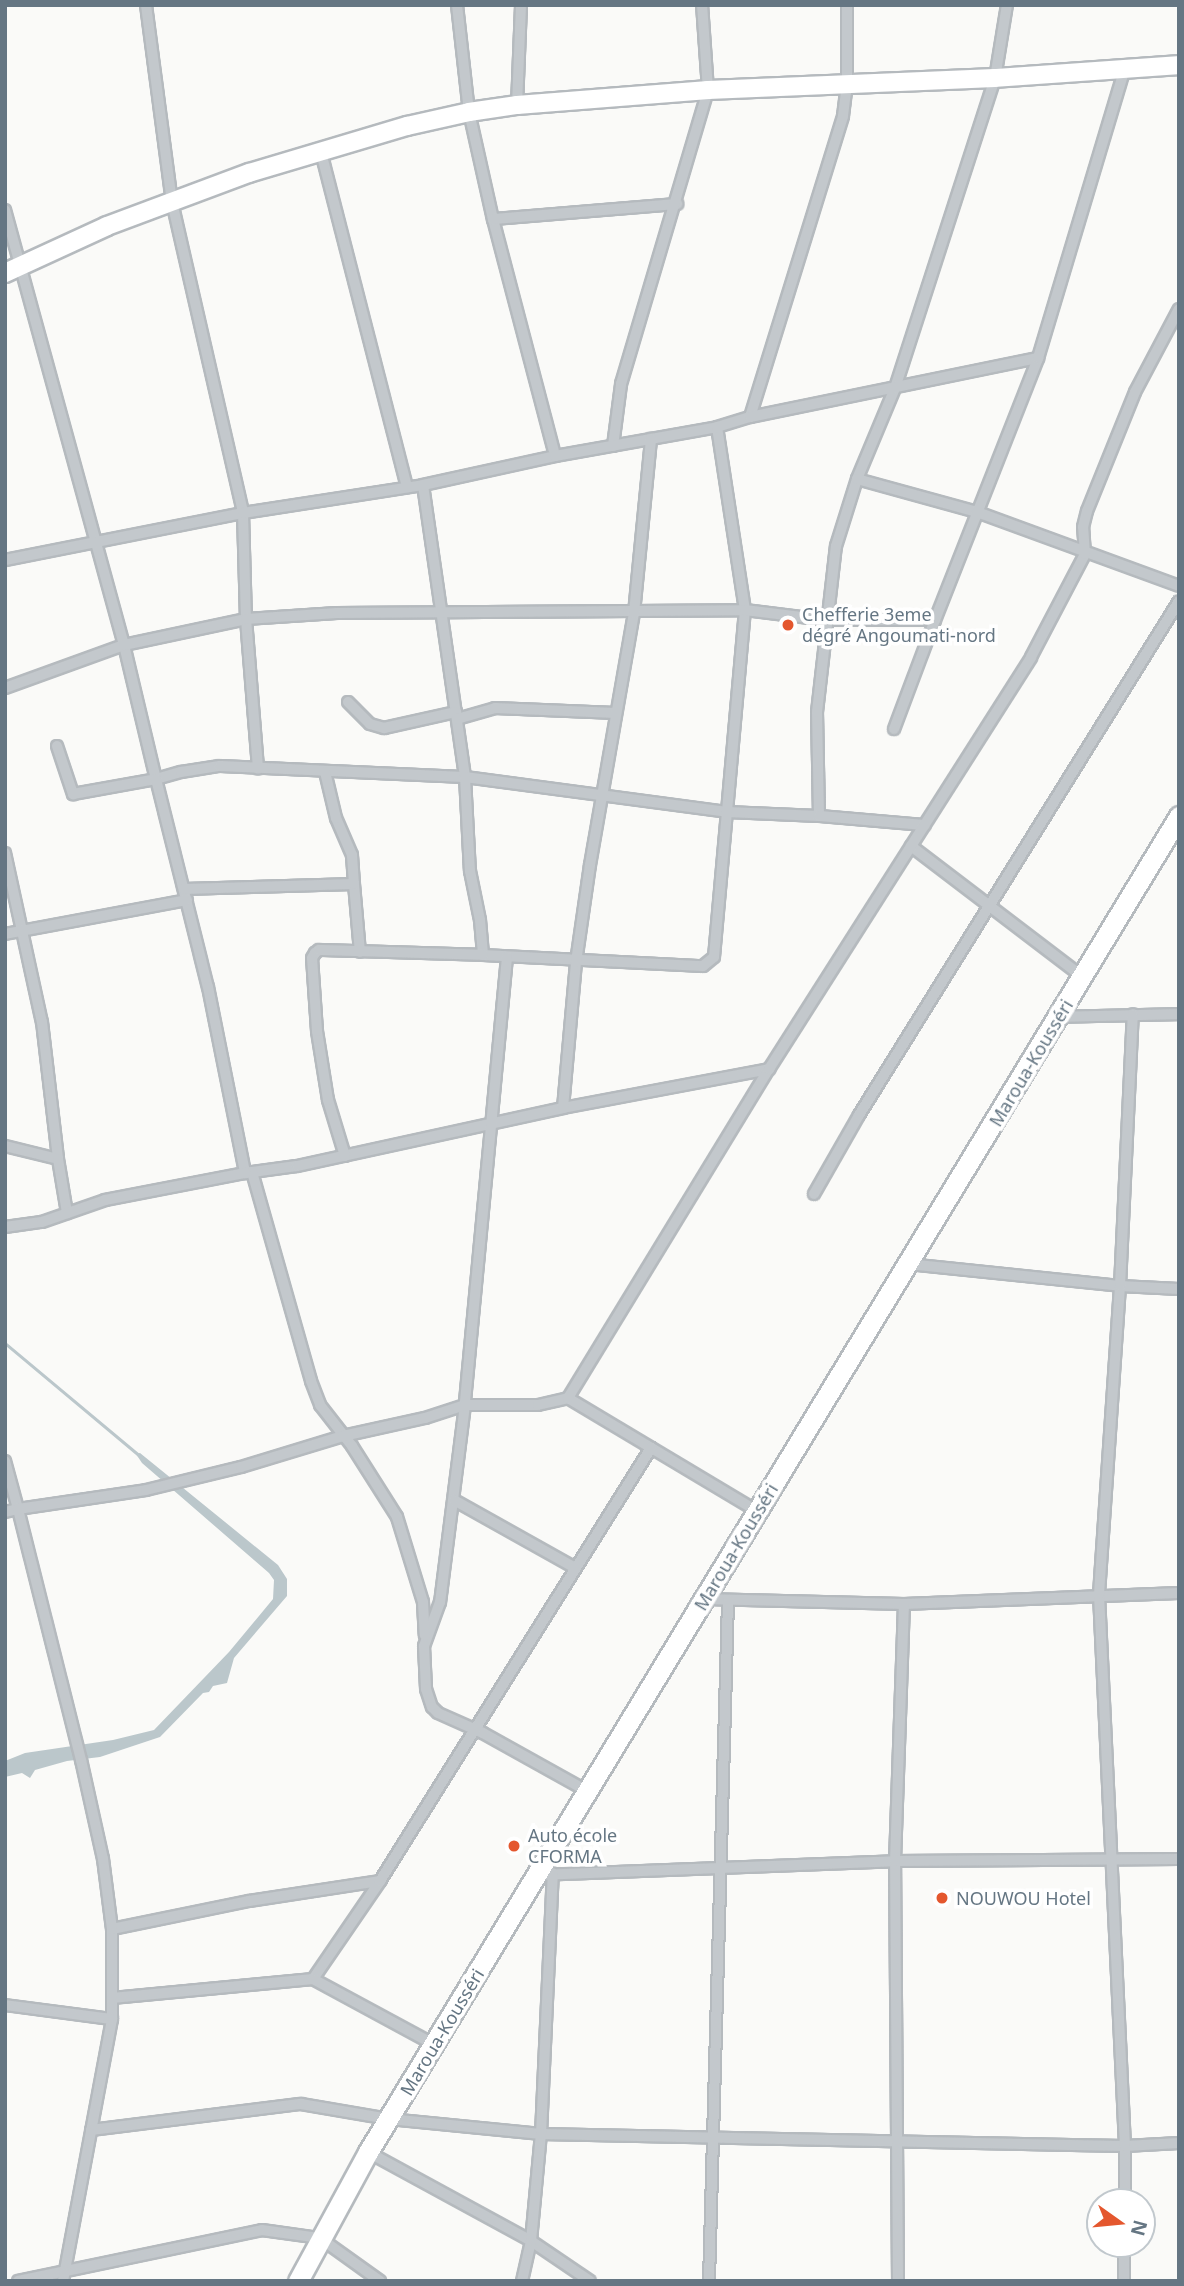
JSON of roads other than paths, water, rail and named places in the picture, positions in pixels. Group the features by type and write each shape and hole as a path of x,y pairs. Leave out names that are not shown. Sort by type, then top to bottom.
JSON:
{"highway":[{"name":"Maroua-Kousséri","path":"298,2281 368,2152 545,1874 589,1792 704,1599 1179,816"}],"main road":[{"path":"12,270 107,226 249,173 469,112 517,105 708,90 995,78 1179,65"}],"street":[{"path":"146,5 173,202 243,513 246,620 258,769"},
{"path":"457,5 469,112 493,219 555,456"},
{"path":"517,105 521,5"},
{"path":"613,446 621,383 640,313 677,204 708,90 702,5"},
{"path":"750,417 834,151 847,83 847,5"},
{"path":"819,816 817,712 825,620 836,546 857,479 895,388 995,78 1007,5"},
{"path":"894,729 1038,358 1125,68"},
{"path":"321,152 407,486"},
{"path":"493,219 677,204"},
{"path":"5,210 12,270 124,645 186,894 249,1173 311,1381 320,1405 397,1517 424,1602 426,1689 432,1707 589,1792"},
{"path":"568,1398 769,1069 1031,657 1085,554 1083,527 1087,511 1135,392 1179,309"},
{"path":"5,560 243,513 424,485 555,456 717,427 750,417 1038,358"},
{"path":"345,1156 328,1100 317,1031 312,958 319,950 703,965 710,963 714,957 745,610 717,427"},
{"path":"563,1108 576,962 601,794 634,613 651,439"},
{"path":"857,479 977,512 1085,554 1179,586"},
{"path":"424,485 466,777 470,871 480,920 483,955"},
{"path":"814,1194 987,906 1179,601"},
{"path":"5,688 124,645 246,620 337,613 634,613 745,610 825,620 935,620"},
{"path":"348,702 370,724 384,728 495,708 616,713"},
{"path":"57,746 73,794 200,768 258,769 466,777 727,812 925,825"},
{"path":"325,772 336,818 352,855 360,951"},
{"path":"911,846 1083,976"},
{"path":"5,853 25,931 42,1022 67,1213"},
{"path":"5,934 186,894 355,884"},
{"path":"424,1646 440,1602 454,1500 507,957"},
{"path":"1125,2188 1099,1594 1120,1286 1133,1014"},
{"path":"1058,1017 1179,1014"},
{"path":"5,1227 43,1222 104,1200 345,1156 563,1108 769,1069"},
{"path":"5,1146 58,1158"},
{"path":"908,1264 1120,1286 1179,1289"},
{"path":"5,1512 146,1490 241,1467 342,1436 425,1418 465,1405 538,1405 568,1398 758,1511"},
{"path":"313,1979 380,1881 651,1448"},
{"path":"5,1461 81,1760 103,1859 112,1929 112,2018 64,2276"},
{"path":"454,1500 575,1568"},
{"path":"704,1599 904,1604 1179,1592"},
{"path":"709,2281 728,1601"},
{"path":"898,2281 900,2141 895,1861 904,1604"},
{"path":"522,2281 531,2241 541,2134 545,1874 895,1861 1179,1859"},
{"path":"112,1929 248,1901 380,1881"},
{"path":"112,1998 313,1979 435,2045"},
{"path":"5,2005 112,2018"},
{"path":"92,2130 301,2104 389,2119 541,2134 1125,2146 1179,2143"},
{"path":"368,2152 531,2241 590,2281"},
{"path":"18,2281 64,2276 262,2230 320,2238 380,2281"},
{"path":"1124,2258 1124,2281"}],"waterway":[{"path":"5,1343 139,1455"}],"place":[{"name":"Chefferie 3eme dégré Angoumati-nord","path":"788,625"},
{"name":"Auto école CFORMA","path":"514,1846"},
{"name":"NOUWOU Hotel","path":"942,1898"}]}
